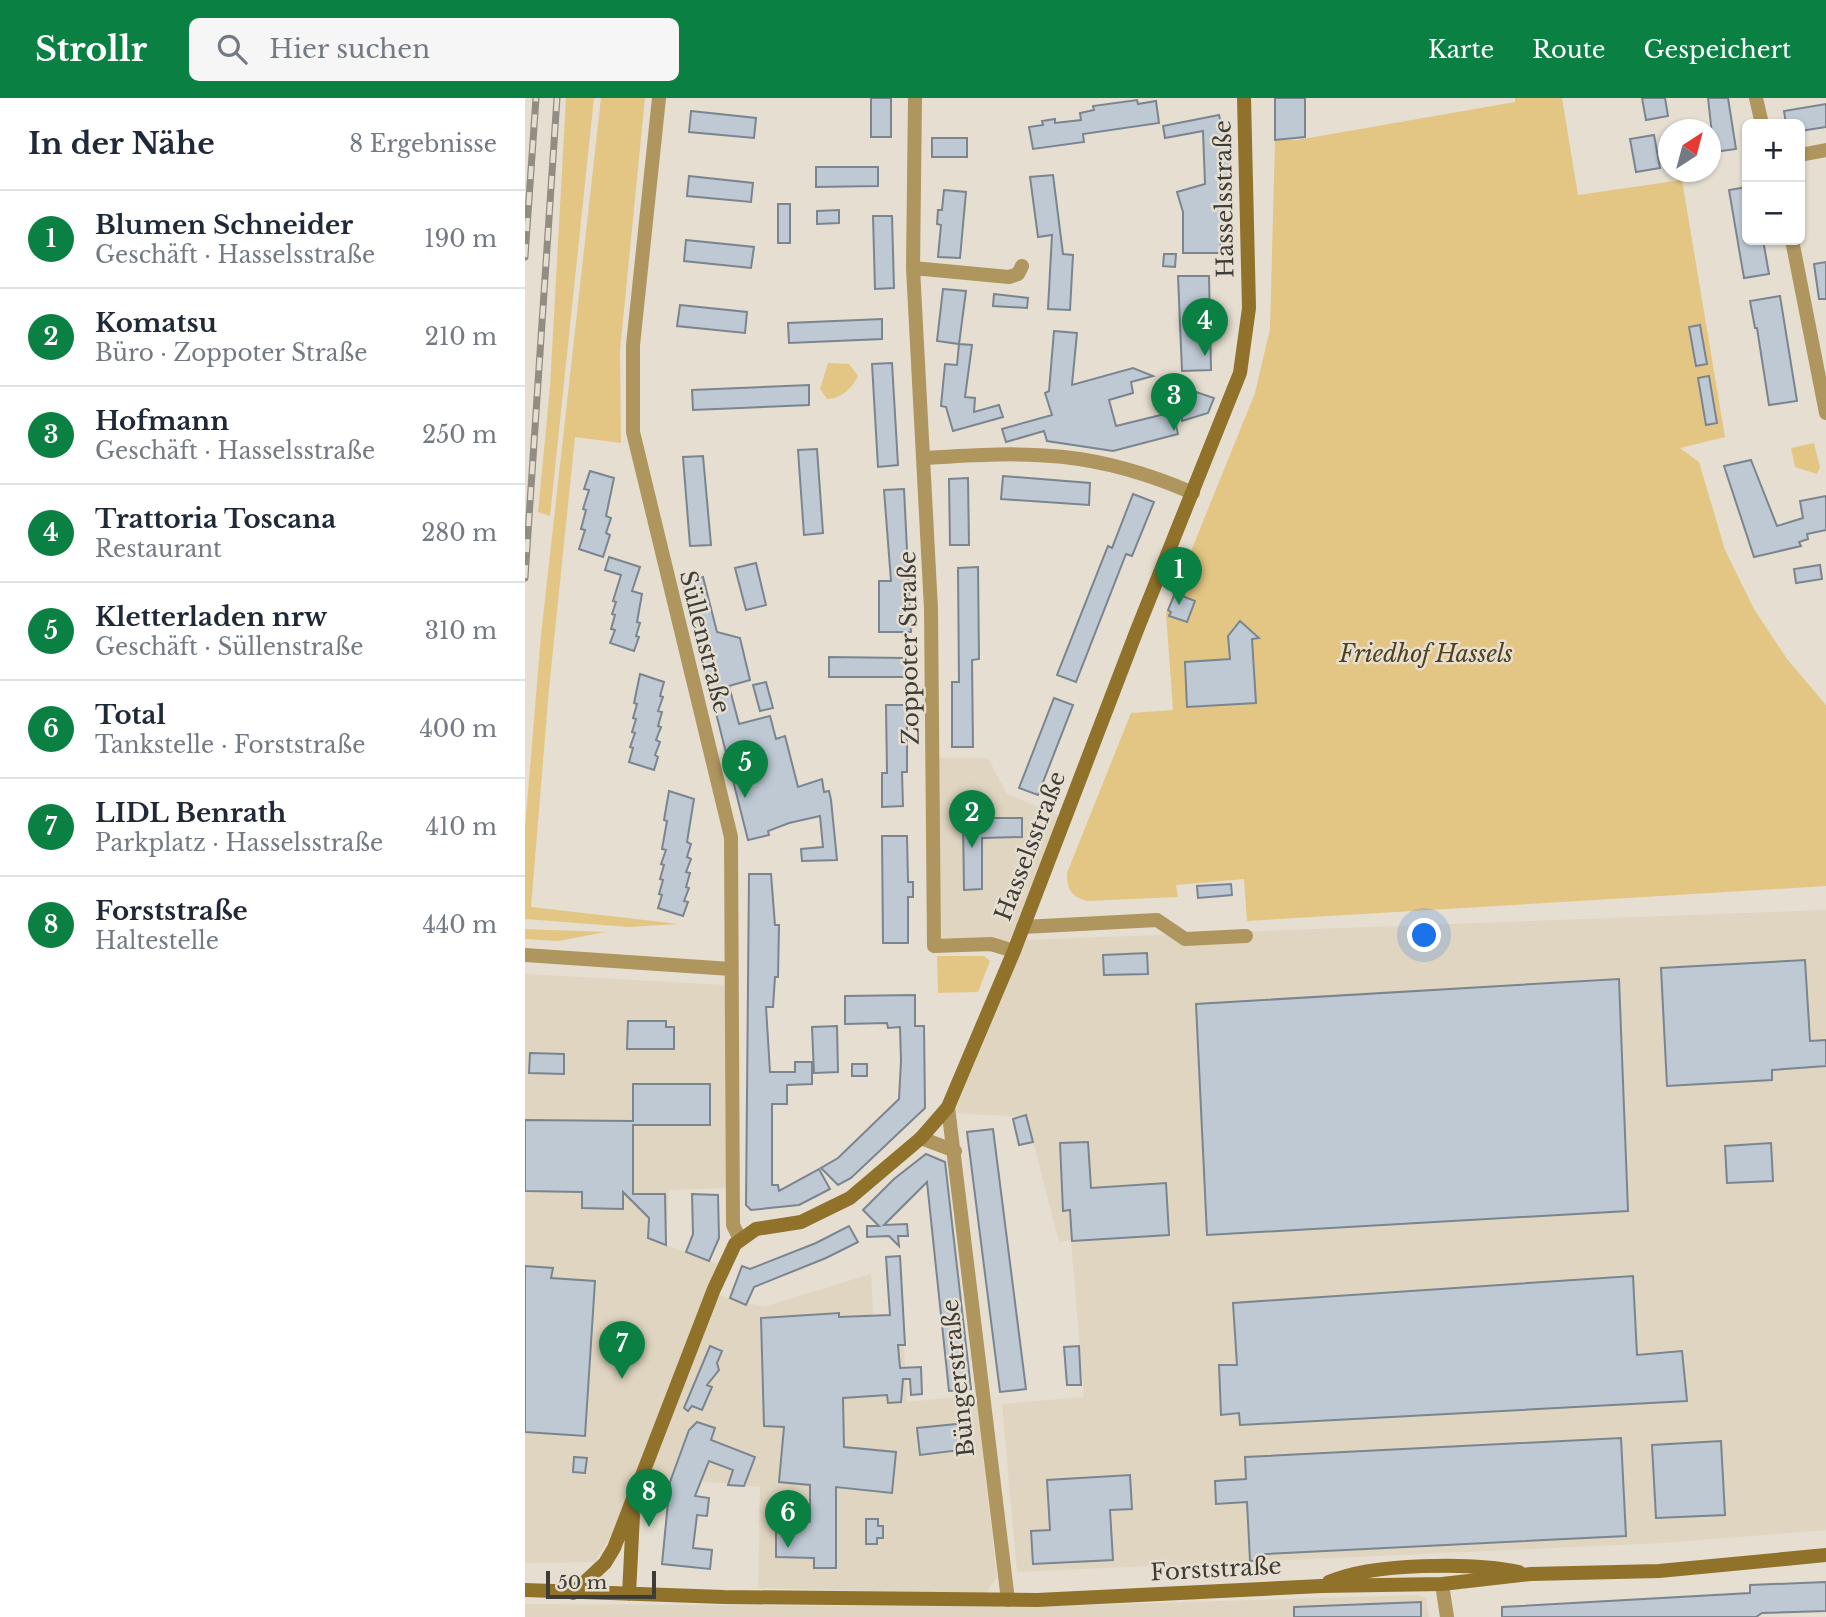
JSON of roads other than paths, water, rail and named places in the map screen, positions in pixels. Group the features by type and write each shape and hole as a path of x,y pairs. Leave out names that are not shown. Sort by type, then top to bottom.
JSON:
{"street":[{"name":"Süllenstraße","path":"659,98 633,345 633,432 731,837 733,1225 740,1239"},
{"name":"Zoppoter Straße","path":"915,98 913,268 926,458 936,814 934,946 991,944 1014,951"},
{"name":"Hasselsstraße","path":"740,1239 756,1229 801,1222 827,1212 873,1181 921,1138 948,1107 1014,951 1240,373 1246,341 1249,200 1244,98"},
{"path":"1756,98 1761,119"},
{"path":"1805,154 1826,150"},
{"path":"1793,245 1826,413"},
{"path":"913,268 1009,277 1018,274 1022,266"},
{"path":"926,458 1000,453 1086,458 1127,468 1193,493"},
{"path":"1023,927 1157,920 1185,939 1246,936"},
{"path":"525,955 731,969"},
{"name":"Büngerstraße","path":"948,1107 1008,1600"},
{"path":"921,1138 955,1151"},
{"path":"573,1593 608,1559 714,1289 727,1258 740,1239"},
{"path":"629,1594 631,1524 639,1485"},
{"name":"Forststraße","path":"525,1590 1008,1600 1321,1586 1442,1584 1531,1574 1659,1571 1826,1555"},
{"name":"Forststraße","path":"1321,1586 1350,1573 1438,1567 1489,1566 1531,1574"},
{"path":"1442,1584 1447,1617"}],"railway":[{"path":"525,257 536,98"},
{"path":"525,578 557,98"}],"place":[{"name":"Trattoria Toscana","path":"1205,356"},
{"name":"Hofmann","path":"1174,431"},
{"name":"Blumen Schneider","path":"1179,605"},
{"name":"Kletterladen nrw","path":"745,798"},
{"name":"Komatsu","path":"972,848"},
{"name":"LIDL Benrath","path":"622,1379"},
{"name":"Forststraße","path":"649,1527"},
{"name":"Total","path":"788,1548"}],"park label":[{"name":"Friedhof Hassels","path":"1426,654"}]}
